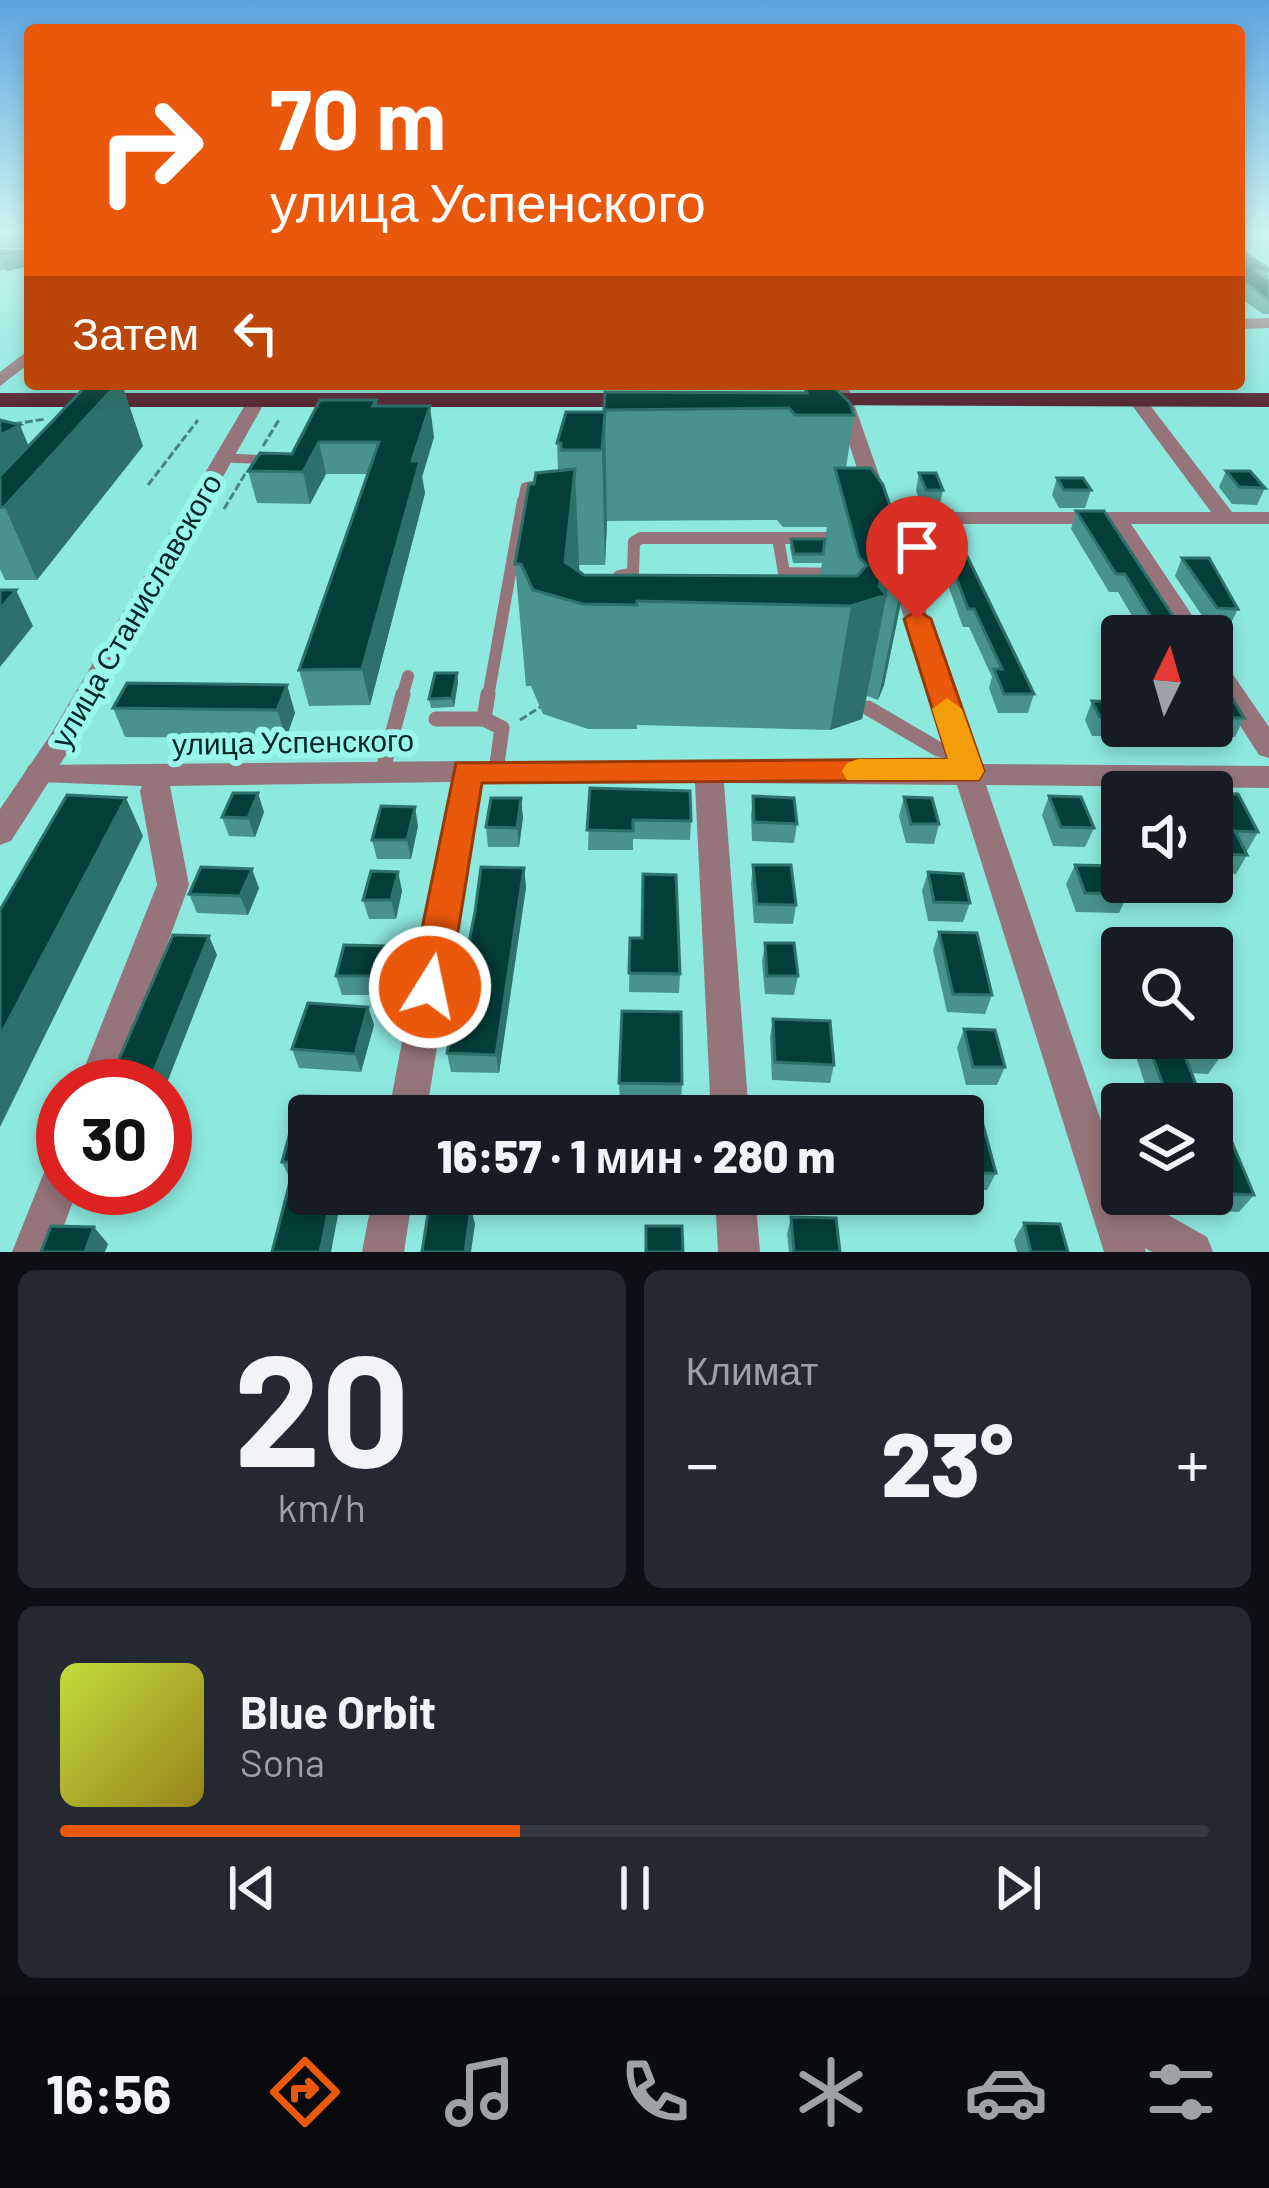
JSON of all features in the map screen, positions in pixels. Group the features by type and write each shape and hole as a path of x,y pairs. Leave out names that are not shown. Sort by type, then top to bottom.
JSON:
{"main road":[{"path":"0,400 262,392 656,400"},
{"path":"797,400 841,392 1269,400"}],"street":[{"path":"0,381 24,359"},
{"name":"улица Станиславского","path":"0,833 262,392"},
{"path":"841,392 867,488 883,518 890,566 965,762 1101,1182"},
{"path":"1137,400 1226,518"},
{"path":"883,518 1269,518"},
{"path":"1116,518 1180,615"},
{"path":"1233,694 1269,748"},
{"name":"улица Успенского","path":"39,772 161,776 709,771 965,762 1269,777"},
{"path":"412,1095 482,771"},
{"path":"709,771 729,1095"},
{"path":"107,1059 173,885 154,791 161,776"},
{"path":"33,1252 47,1215"},
{"path":"383,1252 389,1215"},
{"path":"736,1215 739,1252"},
{"path":"1112,1215 1125,1252"},
{"path":"1127,1215 1192,1252"}],"lane":[{"path":"224,458 288,460"},
{"path":"484,719 525,487 554,483"},
{"path":"611,596 612,576 633,573 634,542 640,538 841,538"},
{"path":"778,538 789,606"},
{"path":"784,573 846,574"},
{"path":"510,575 530,575"},
{"path":"382,772 408,676"},
{"path":"868,708 965,762"},
{"path":"436,719 484,719 502,728 482,771"}],"path":[{"path":"224,508 281,415 290,412"},
{"path":"148,485 202,415"},
{"path":"0,424 48,418"}],"building":[{"path":"82,390 111,390 4,507 0,507 0,476"},
{"path":"837,390 854,415 795,415 789,408 604,410 605,392"},
{"path":"320,400 430,406 412,461 420,461 362,669 299,670 379,442 319,442 303,472 248,471 260,453 292,454"},
{"path":"566,412 605,412 602,450 561,450 557,443"},
{"path":"0,420 20,425 0,435"},
{"path":"835,468 871,468 883,485 909,563 903,577 891,573 881,578 879,586 886,595 851,606 583,604 533,590 521,564 515,564 529,484 534,484 536,473 575,469 565,562 584,575 857,576 867,565 859,557"},
{"path":"1226,471 1250,471 1265,488 1239,487"},
{"path":"919,473 936,473 943,490 926,490"},
{"path":"1057,478 1083,478 1091,490 1064,490"},
{"path":"934,511 952,511 958,526 939,526"},
{"path":"1076,511 1104,511 1172,615 1149,615 1125,574 1116,574"},
{"path":"791,539 825,539 823,554 794,554"},
{"path":"948,556 967,556 1034,694 1004,694 994,669 1002,669 974,609 968,609"},
{"path":"1182,558 1209,558 1238,609 1217,608"},
{"path":"0,590 16,590 0,609"},
{"path":"435,673 457,673 452,698 429,699"},
{"path":"127,683 287,685 277,710 113,708"},
{"path":"1233,700 1244,718 1233,718"},
{"path":"590,788 690,791 691,821 633,820 633,831 587,830"},
{"path":"233,793 258,793 248,818 222,817"},
{"path":"1233,794 1238,794 1258,832 1235,831 1247,855 1233,855"},
{"path":"67,795 126,798 0,1036 0,910"},
{"path":"753,796 794,798 797,824 754,822"},
{"path":"1049,796 1081,797 1094,828 1061,827"},
{"path":"904,797 932,798 939,824 911,824"},
{"path":"491,798 521,798 517,828 486,827"},
{"path":"381,806 415,807 407,840 372,840"},
{"path":"753,865 791,865 796,905 757,904"},
{"path":"1075,865 1101,866 1101,893 1085,893"},
{"path":"201,867 252,869 240,896 189,894"},
{"path":"481,867 524,868 496,1055 447,1053 475,912"},
{"path":"371,871 398,872 391,900 363,900"},
{"path":"928,872 963,874 970,903 934,902"},
{"path":"643,874 676,875 680,974 629,973 630,938 642,938"},
{"path":"939,932 977,933 992,995 953,994"},
{"path":"173,935 209,936 159,1059 119,1059"},
{"path":"765,943 794,943 798,976 767,976"},
{"path":"344,945 387,946 380,976 336,976"},
{"path":"308,1003 368,1007 355,1054 292,1049"},
{"path":"622,1011 681,1012 682,1084 619,1083"},
{"path":"773,1019 830,1021 834,1065 775,1062"},
{"path":"964,1029 995,1030 1005,1067 973,1067"},
{"path":"1154,1059 1186,1059 1195,1083 1162,1083"},
{"path":"984,1128 996,1173 984,1173"},
{"path":"1233,1145 1254,1195 1233,1194"},
{"path":"288,1189 288,1215 328,1215 320,1252 272,1252"},
{"path":"428,1215 470,1215 465,1252 422,1252"},
{"path":"791,1217 836,1218 840,1252 794,1252"},
{"path":"1024,1223 1060,1224 1068,1252 1031,1252"},
{"path":"51,1226 94,1227 85,1252 41,1252"},
{"path":"646,1226 682,1226 683,1252 646,1252"}],"slow traffic":[{"path":"858,771 968,771 947,709"}],"route":[{"path":"430,987 467,771 968,771 917,619"}]}
